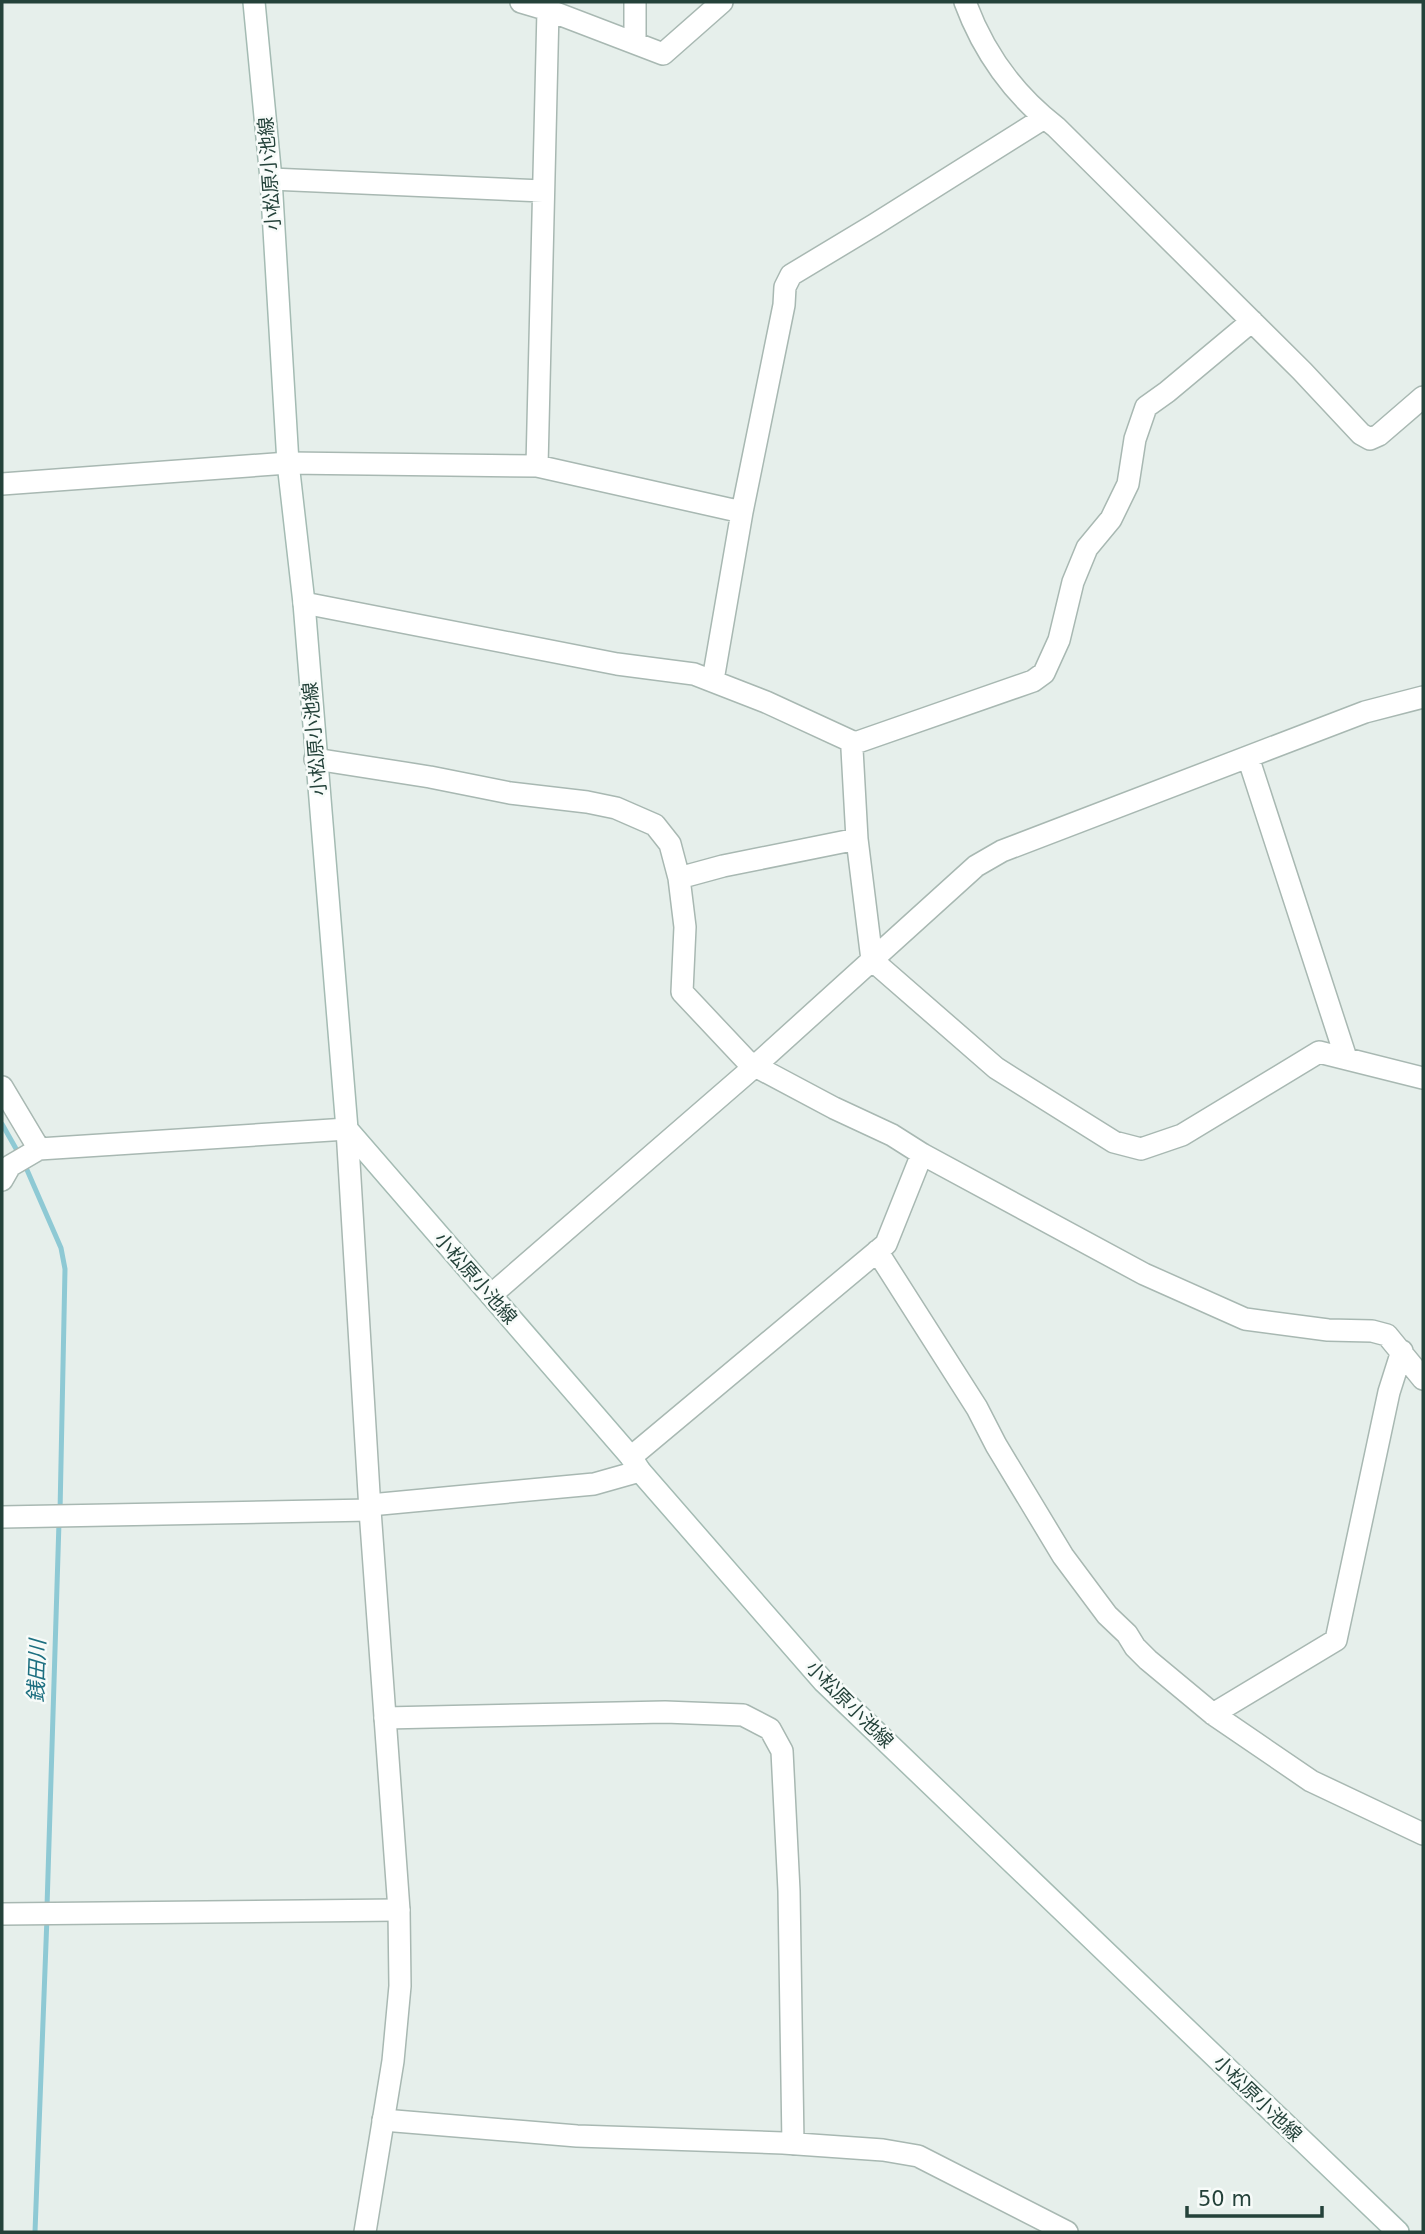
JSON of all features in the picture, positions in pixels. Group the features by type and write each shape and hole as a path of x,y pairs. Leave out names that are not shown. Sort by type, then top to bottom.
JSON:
{"street":[{"name":"小松原小池線","path":"254,2 271,180 288,463 304,603 347,1129 824,1682 1398,2232"},
{"path":"521,2 663,54 722,2"},
{"path":"635,2 635,43"},
{"path":"965,2 991,57 1024,100 1056,127 1252,321 1361,434 1370,439 1379,435 1423,397"},
{"path":"537,466 548,10"},
{"path":"713,680 742,512 776,350 785,287 791,275 1044,118"},
{"path":"271,180 543,191"},
{"path":"304,603 617,664 694,674 766,702 855,743 1033,681 1044,673 1059,640 1073,582 1087,548 1111,519 1128,484 1135,439 1146,407 1167,393 1252,321"},
{"path":"2,484 288,463 537,466 742,512"},
{"path":"491,1295 755,1066 976,866 1002,851 1365,712 1423,697"},
{"path":"855,743 852,749 858,839 872,960 996,1068 1114,1142 1141,1149 1182,1135 1319,1052 1423,1078"},
{"path":"1248,757 1346,1058"},
{"path":"315,759 510,793 587,802 616,808 655,825 670,844 679,878 685,927 682,992 755,1066 892,1135 922,1154 1144,1274 1245,1318 1328,1330 1372,1331 1387,1335 1423,1379"},
{"path":"679,878 723,866 858,839"},
{"path":"2,1087 39,1149"},
{"path":"6,1173 39,1149 347,1129 370,1508 399,1910 400,1986 393,2061 365,2232"},
{"path":"2,1517 370,1508 594,1484 636,1464 886,1244 922,1154"},
{"path":"877,1251 978,1408 996,1445 1063,1556 1135,1647 1213,1714 1311,1781 1423,1834"},
{"path":"1213,1714 1336,1640 1389,1392 1402,1351"},
{"path":"385,1718 665,1712 743,1715 770,1729 782,1751 789,1891 793,2144"},
{"path":"12,1913 399,1910"},
{"path":"383,2120 577,2136 883,2150 918,2156 1067,2232"}],"waterway":[{"name":"銭田川","path":"2,1124 19,1154"},
{"name":"銭田川","path":"24,1163 61,1248 65,1269 60,1512"},
{"name":"銭田川","path":"47,1907 59,1522"},
{"name":"銭田川","path":"35,2232 47,1917"}]}
